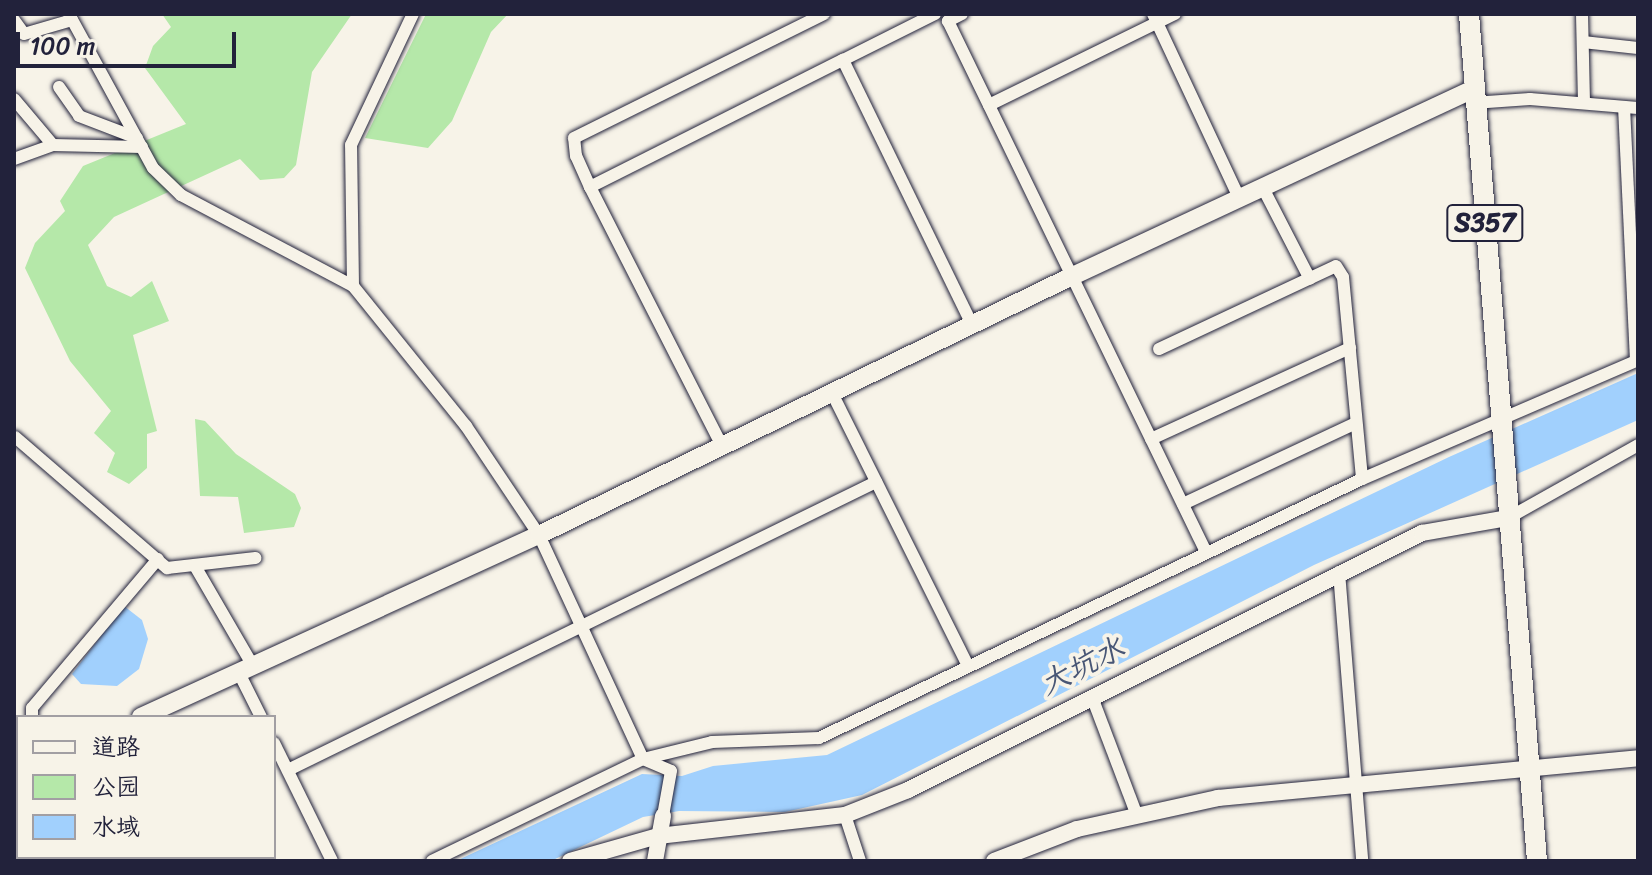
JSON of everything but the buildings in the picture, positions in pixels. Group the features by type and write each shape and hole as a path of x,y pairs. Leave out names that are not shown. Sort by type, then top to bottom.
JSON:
{"main road":[{"name":"S357","path":"1469,14 1472,96 1537,861"},
{"path":"145,715 539,535 1239,198 1472,96"}],"street":[{"path":"353,286 351,145 413,14"},
{"path":"722,446 590,187 576,156 574,138 824,14"},
{"path":"590,187 843,60 940,16 962,14"},
{"path":"989,105 1155,18 1175,14"},
{"path":"1582,14 1584,102"},
{"path":"940,16 989,105 1206,552"},
{"path":"14,20 24,34 71,17 153,168 181,195 353,286 466,426 539,535 643,759 671,771 655,861"},
{"path":"1155,18 1239,198"},
{"path":"1583,42 1638,48"},
{"path":"843,60 972,325"},
{"path":"59,87 79,116 139,142"},
{"path":"1472,96 1638,108"},
{"path":"14,99 53,145"},
{"path":"432,861 643,759 712,742 819,738 1362,479 1500,425 1636,361 1624,107"},
{"path":"14,159 53,145 139,142"},
{"path":"1263,188 1310,279"},
{"path":"1159,349 1336,266 1343,277 1362,479"},
{"path":"1151,439 1350,348"},
{"path":"832,393 968,666"},
{"path":"1183,504 1356,423"},
{"path":"15,437 167,568 255,558"},
{"path":"570,861 658,836 845,815 908,790 1422,533 1508,509 1638,445"},
{"path":"288,770 876,482"},
{"path":"32,715 32,708 158,559"},
{"path":"195,566 246,669 260,715"},
{"path":"1339,572 1362,861"},
{"path":"1092,697 1136,813"},
{"path":"276,747 332,861"},
{"path":"994,861 1077,829 1136,813 1356,782 1530,770 1638,758"},
{"path":"845,815 860,861"}],"green space":[{"path":"162,14 352,14 312,72 296,165 284,178 260,180 240,159 114,217 88,245 107,286 131,297 152,281 169,321 133,335 157,431 147,434 147,468 129,484 107,472 115,453 94,433 111,411 70,361 25,268 35,243 65,211 60,201 83,166 186,124 145,68 153,46 171,27"},
{"path":"426,14 508,14 491,32 452,121 428,148 365,138"},
{"path":"195,419 205,421 236,454 295,494 301,508 294,527 244,533 238,497 200,496"}],"water":[{"name":"大坑水","path":"1638,373 1638,420 1314,565 862,795 785,812 679,811 643,817 551,861 456,861 642,774 682,776 713,766 827,755 1449,457"},
{"path":"124,606 142,620 148,639 139,669 117,686 81,684 72,674"}]}
